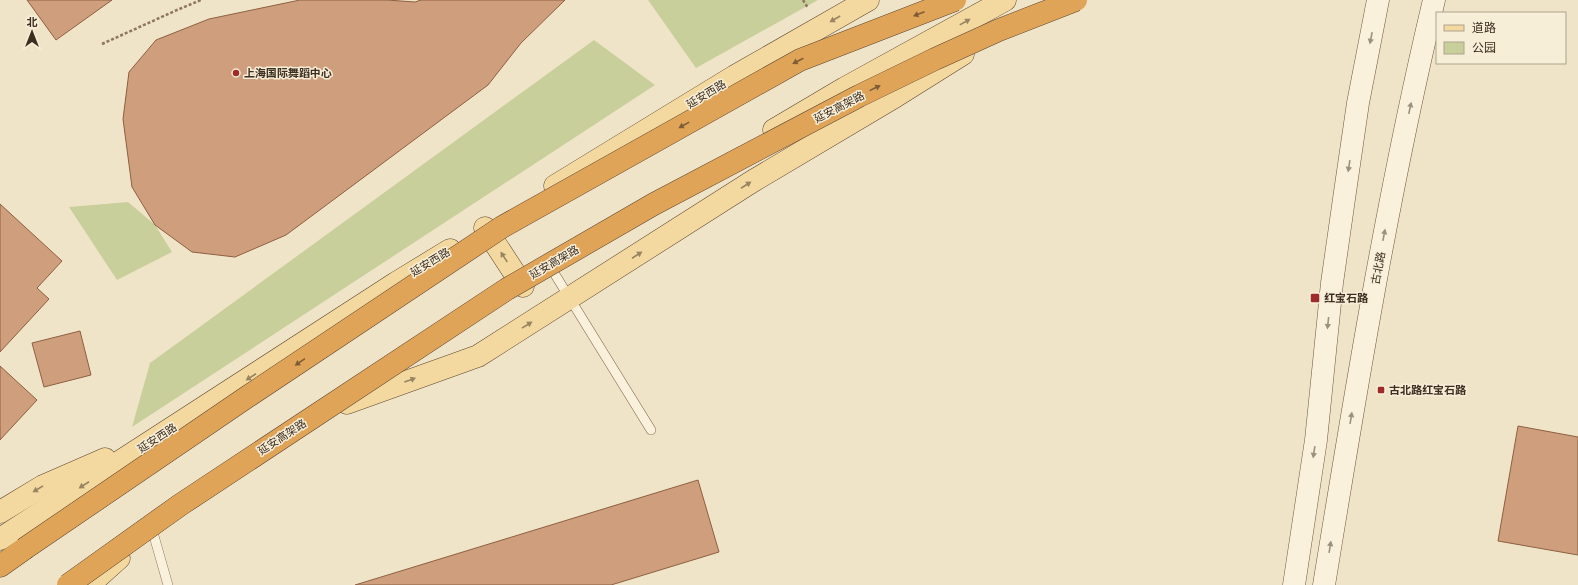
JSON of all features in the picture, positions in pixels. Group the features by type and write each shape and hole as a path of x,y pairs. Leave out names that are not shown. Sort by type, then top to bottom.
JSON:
{"highway":[{"path":"0,566 247,397 502,227 800,60 955,0"},
{"name":"延安高架路","path":"69,585 180,505 507,289 654,204 859,96 935,59 1076,0"},
{"path":"0,563 24,549"}],"main road":[{"name":"延安西路","path":"0,539 396,283 735,76 868,0"},
{"path":"69,585 523,286 670,192 818,104 1005,0"},
{"path":"347,403 478,356 754,180 896,96 1051,0"},
{"path":"1294,585 1316,440 1332,283 1345,192 1358,103 1378,0"},
{"name":"古北路","path":"1324,585 1356,385 1387,220 1421,54 1434,0"},
{"path":"485,228 523,286"},
{"path":"0,512 42,486 163,434"},
{"path":"89,585 152,529"}],"lane":[{"path":"551,268 568,298 651,430"},
{"path":"152,529 168,585"}],"path":[{"path":"102,44 201,0"}],"green space":[{"path":"648,0 818,0 696,68"},
{"path":"594,40 655,85 132,427 150,363"},
{"path":"128,202 155,225 172,252 117,280 69,207"}],"building":[{"path":"27,0 112,0 56,40"},
{"path":"300,0 387,0 415,2 421,0 565,0 521,43 488,85 286,235 235,257 192,252 155,225 132,187 123,119 129,72 156,40 209,19"},
{"path":"0,204 62,261 37,288 49,299 0,352"},
{"path":"80,331 91,375 44,387 32,343"},
{"path":"0,366 37,400 0,440"},
{"path":"1518,426 1578,437 1578,555 1498,541"},
{"path":"698,480 719,552 611,585 355,585"}],"place":[{"name":"上海国际舞蹈中心","path":"236,73"},
{"name":"红宝石路","path":"1315,298"},
{"name":"古北路红宝石路","path":"1381,390"}]}
